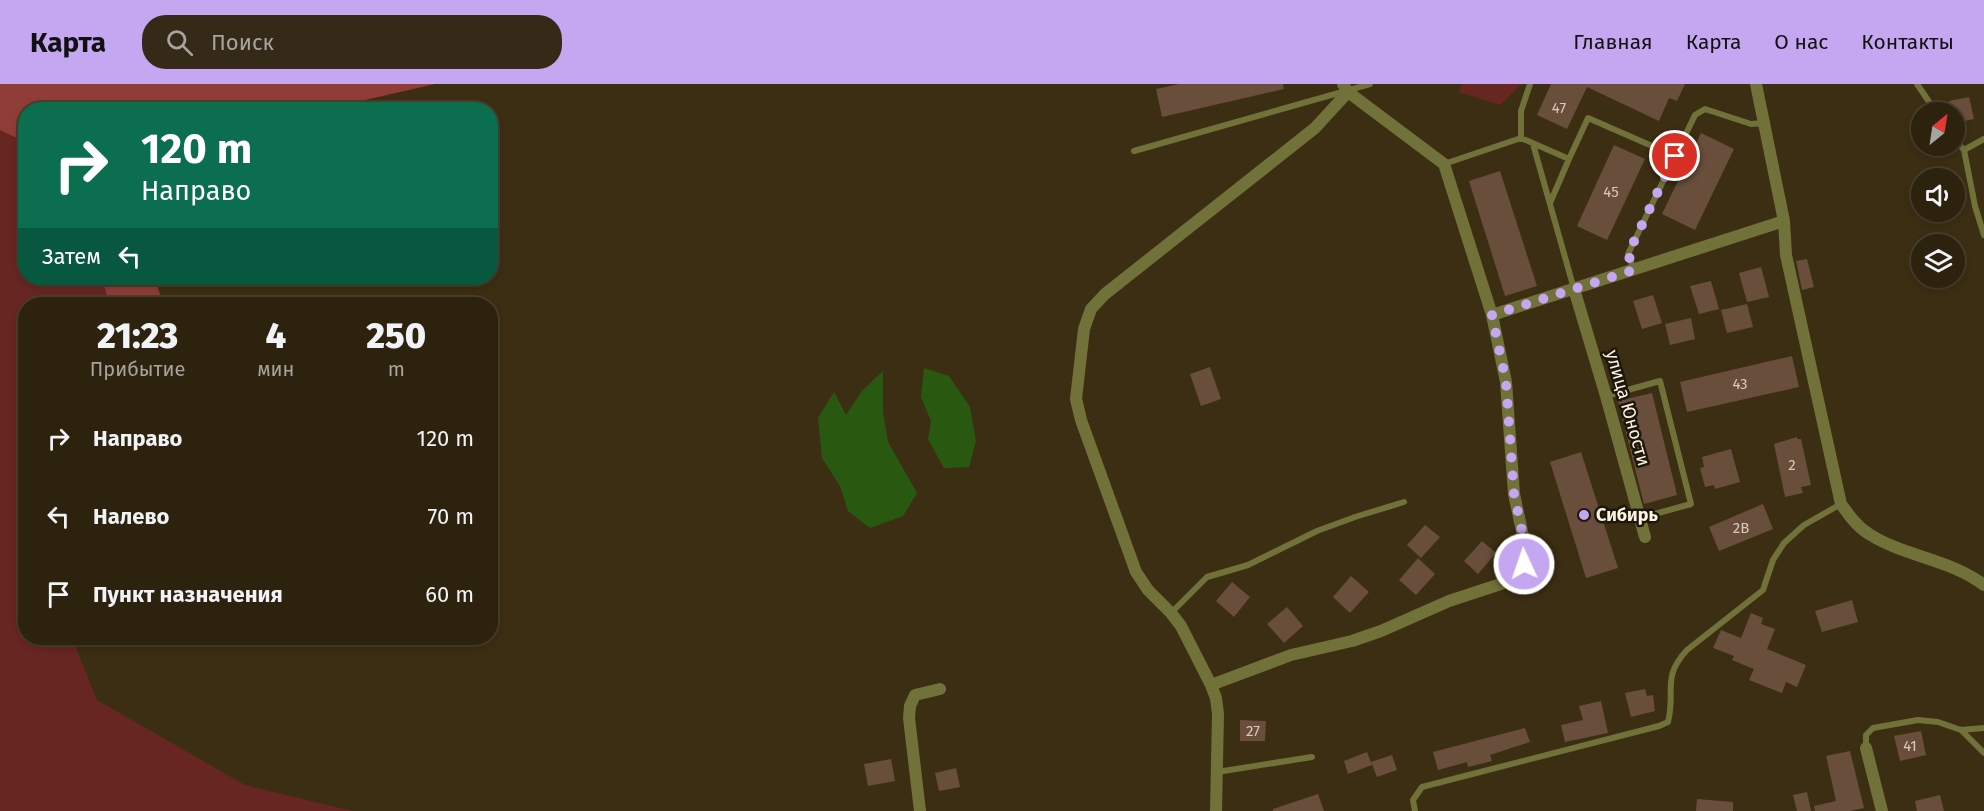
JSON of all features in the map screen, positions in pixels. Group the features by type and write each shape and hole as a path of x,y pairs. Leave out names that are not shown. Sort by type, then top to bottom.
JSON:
{"street":[{"path":"1756,84 1784,221 1786,255 1840,504 1854,523 1869,534 1894,547 1957,569 1984,585"},
{"path":"1211,685 1292,655 1352,641 1381,631 1449,601 1513,580 1521,572 1526,550 1514,494 1508,396 1492,315 1444,164 1345,88 1315,128 1105,294 1091,309 1084,329 1076,399 1081,420 1136,572 1148,590 1181,626 1216,698 1218,714 1216,811"},
{"path":"1492,315 1784,221"},
{"name":"улица Юности","path":"1574,289 1646,537"},
{"path":"920,811 909,718 910,706 915,695 940,689"},
{"path":"1866,748 1882,811"}],"lane":[{"path":"1134,151 1345,88 1370,84"},
{"path":"1521,138 1521,111 1530,84"},
{"path":"1917,84 1929,102"},
{"path":"1634,270 1628,254 1695,116 1705,110 1751,124 1765,123"},
{"path":"1549,204 1588,118 1675,156"},
{"path":"1444,164 1521,138 1569,159"},
{"path":"1965,149 1984,139"},
{"path":"1533,144 1574,289"},
{"path":"1965,155 1975,206 1984,235"},
{"path":"1606,396 1660,381 1691,504 1640,518"},
{"path":"1171,613 1207,577 1248,565 1317,531 1404,502"},
{"path":"1415,811 1413,800 1422,787 1668,722 1670,680 1678,660 1687,650 1763,590 1773,560 1784,543 1804,525 1840,504"},
{"path":"1866,748 1866,735 1874,728 1918,720 1938,722 1961,730 1984,728"},
{"path":"1961,730 1984,753"},
{"path":"1216,772 1312,757"}],"shaded area":[{"path":"0,84 435,84 357,102 18,102 18,139 0,130"},
{"path":"1461,84 1522,84 1500,105 1459,92"},
{"path":"0,130 18,139 18,285 104,285 107,297 18,297 18,645 75,645 97,700 245,785 352,811 0,811"},
{"path":"104,285 157,285 161,297 107,297"},
{"path":"924,368 949,376 970,407 976,441 969,467 944,468 928,439 931,421 921,397"},
{"path":"883,371 883,412 888,442 917,493 903,516 870,528 848,511 840,486 822,458 818,418 834,392 846,415 862,391"}],"building":[{"path":"1179,84 1283,84 1284,89 1162,117 1156,89"},
{"path":"1551,84 1685,84 1677,101 1669,98 1659,121 1587,87 1567,129 1537,115"},
{"path":"1969,97 1974,119 1965,121 1965,102 1949,101"},
{"path":"1701,133 1734,149 1695,230 1662,214"},
{"path":"1614,145 1645,159 1607,240 1577,226"},
{"path":"1500,171 1537,286 1505,296 1469,181"},
{"path":"1807,259 1814,287 1802,290 1796,261"},
{"path":"1761,267 1769,297 1747,302 1739,273"},
{"path":"1711,281 1719,309 1699,314 1690,286"},
{"path":"1653,295 1662,323 1642,329 1633,301"},
{"path":"1747,304 1753,327 1727,333 1721,310"},
{"path":"1691,318 1695,339 1670,345 1665,324"},
{"path":"1792,356 1799,387 1687,412 1680,382"},
{"path":"1210,367 1221,399 1201,406 1190,374"},
{"name":"Сибирь","path":"1652,393 1677,495 1644,504 1618,401"},
{"path":"1797,437 1801,439 1811,485 1801,487 1803,493 1785,497 1774,444"},
{"path":"1731,449 1740,482 1715,489 1714,485 1705,487 1700,468 1704,467 1702,457"},
{"name":"Сибирь","path":"1581,452 1618,568 1586,578 1550,462"},
{"path":"1763,504 1773,529 1719,551 1709,527"},
{"path":"1425,525 1440,537 1421,558 1407,545"},
{"path":"1482,541 1496,553 1478,574 1464,561"},
{"path":"1418,558 1435,574 1416,595 1399,580"},
{"path":"1351,576 1369,592 1350,613 1333,597"},
{"path":"1232,582 1250,597 1234,617 1216,601"},
{"path":"1852,600 1858,622 1822,632 1815,611"},
{"path":"1287,607 1303,626 1284,643 1267,624"},
{"path":"1751,613 1763,618 1761,624 1775,629 1767,649 1806,665 1797,687 1786,682 1782,693 1749,680 1754,669 1732,660 1734,656 1713,648 1721,630 1741,638"},
{"path":"1645,689 1647,696 1653,695 1655,711 1631,717 1625,693"},
{"path":"1601,701 1608,733 1565,742 1561,725 1583,720 1579,706"},
{"path":"1240,720 1266,721 1265,741 1240,741"},
{"path":"1525,728 1530,742 1490,755 1492,761 1468,767 1467,762 1438,770 1433,752"},
{"path":"1921,731 1926,755 1900,761 1894,736"},
{"path":"1850,751 1864,808 1850,811 1815,811 1814,806 1836,801 1826,756"},
{"path":"1367,752 1372,765 1348,774 1344,761"},
{"path":"1392,755 1397,770 1377,777 1371,762"},
{"path":"891,759 895,781 868,786 864,764"},
{"path":"956,768 960,787 939,791 935,773"},
{"path":"1807,792 1811,811 1797,811 1793,795"},
{"path":"1318,794 1324,811 1273,811 1273,809"},
{"path":"1940,795 1944,811 1917,811 1915,801"},
{"path":"1697,799 1733,802 1733,811 1696,811"}],"place":[{"name":"Сибирь","path":"1584,515"}],"route":[{"path":"1524,564 1526,550 1514,494 1508,396 1492,315 1634,270 1628,254 1675,156"}]}
